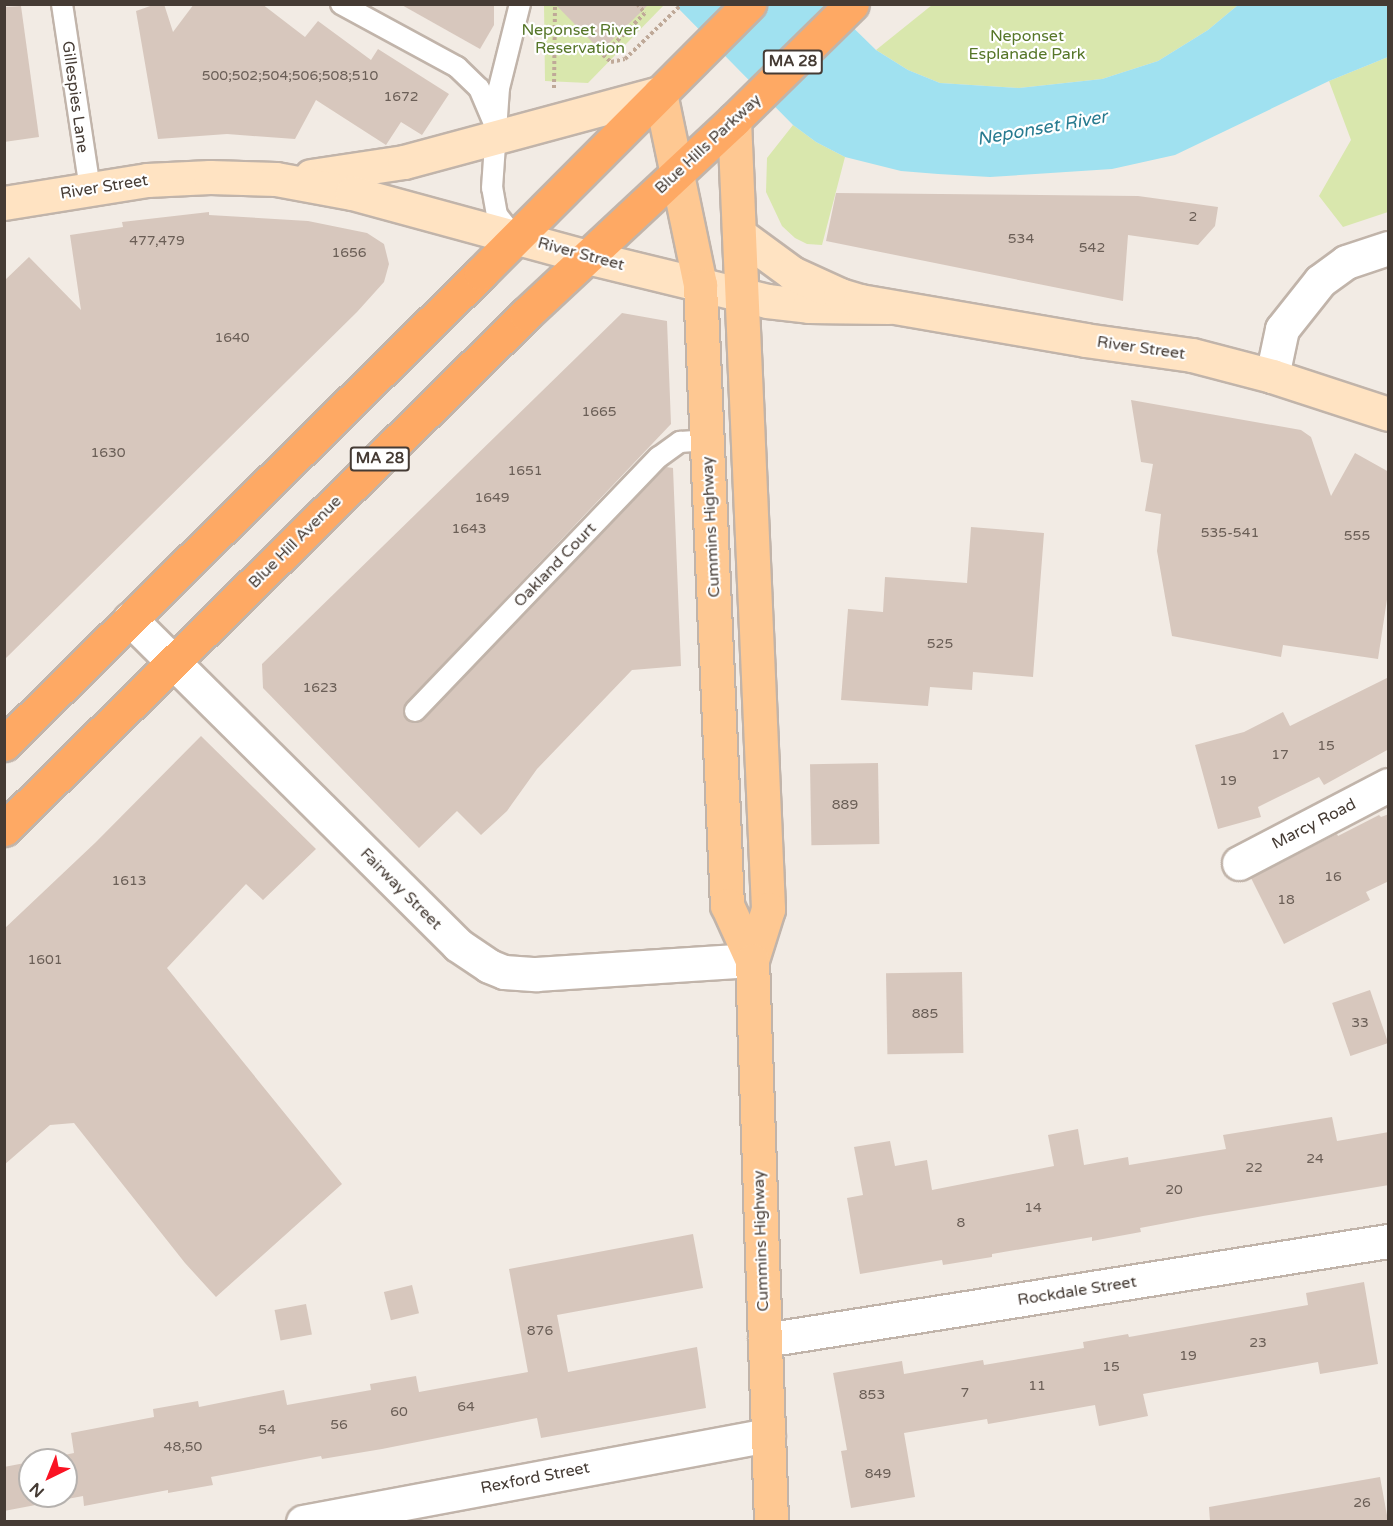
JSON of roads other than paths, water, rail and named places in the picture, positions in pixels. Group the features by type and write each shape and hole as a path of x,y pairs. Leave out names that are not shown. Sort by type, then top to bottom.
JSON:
{"highway":[{"path":"4,744 517,237 748,4"},
{"name":"Blue Hills Parkway","path":"587,257 734,120 852,4"},
{"name":"Blue Hill Avenue","path":"4,829 587,257"}],"main road":[{"name":"River Street","path":"4,203 178,177 276,179 404,162 660,93"},
{"name":"Cummins Highway","path":"660,93 700,285 728,904 752,960"},
{"name":"Cummins Highway","path":"734,120 768,909 752,960 771,1521"},
{"name":"River Street","path":"276,179 352,193 587,257 742,296 809,306 888,307"},
{"name":"River Street","path":"739,234 792,273 821,287 888,307 1192,356 1272,376 1389,414"}],"street":[{"path":"1272,376 1282,328 1320,281 1346,262 1389,248"},
{"name":"Fairway Street","path":"130,619 458,945 489,966 504,972 536,974 752,960"},
{"name":"Marcy Road","path":"1239,863 1389,785"},
{"name":"Rockdale Street","path":"765,1340 1389,1241"},
{"name":"Rexford Street","path":"303,1521 768,1435"}],"lane":[{"name":"Gillespies Lane","path":"62,4 90,189"},
{"path":"341,4 457,67 479,88 487,101 495,139"},
{"path":"517,237 504,227 492,202 499,88 520,4"},
{"name":"Oakland Court","path":"415,711 659,457 680,442 707,440"}],"water":[{"name":"Neponset River","path":"675,5 830,5 876,50 908,70 940,83 1019,88 1102,79 1158,61 1208,30 1238,5 1388,5 1388,57 1329,81 1175,155 1112,169 990,177 938,174 901,171 845,157 816,142 793,125"}],"park label":[{"name":"Neponset River Reservation","path":"580,39"},
{"name":"Neponset Esplanade Park","path":"1027,45"}]}
